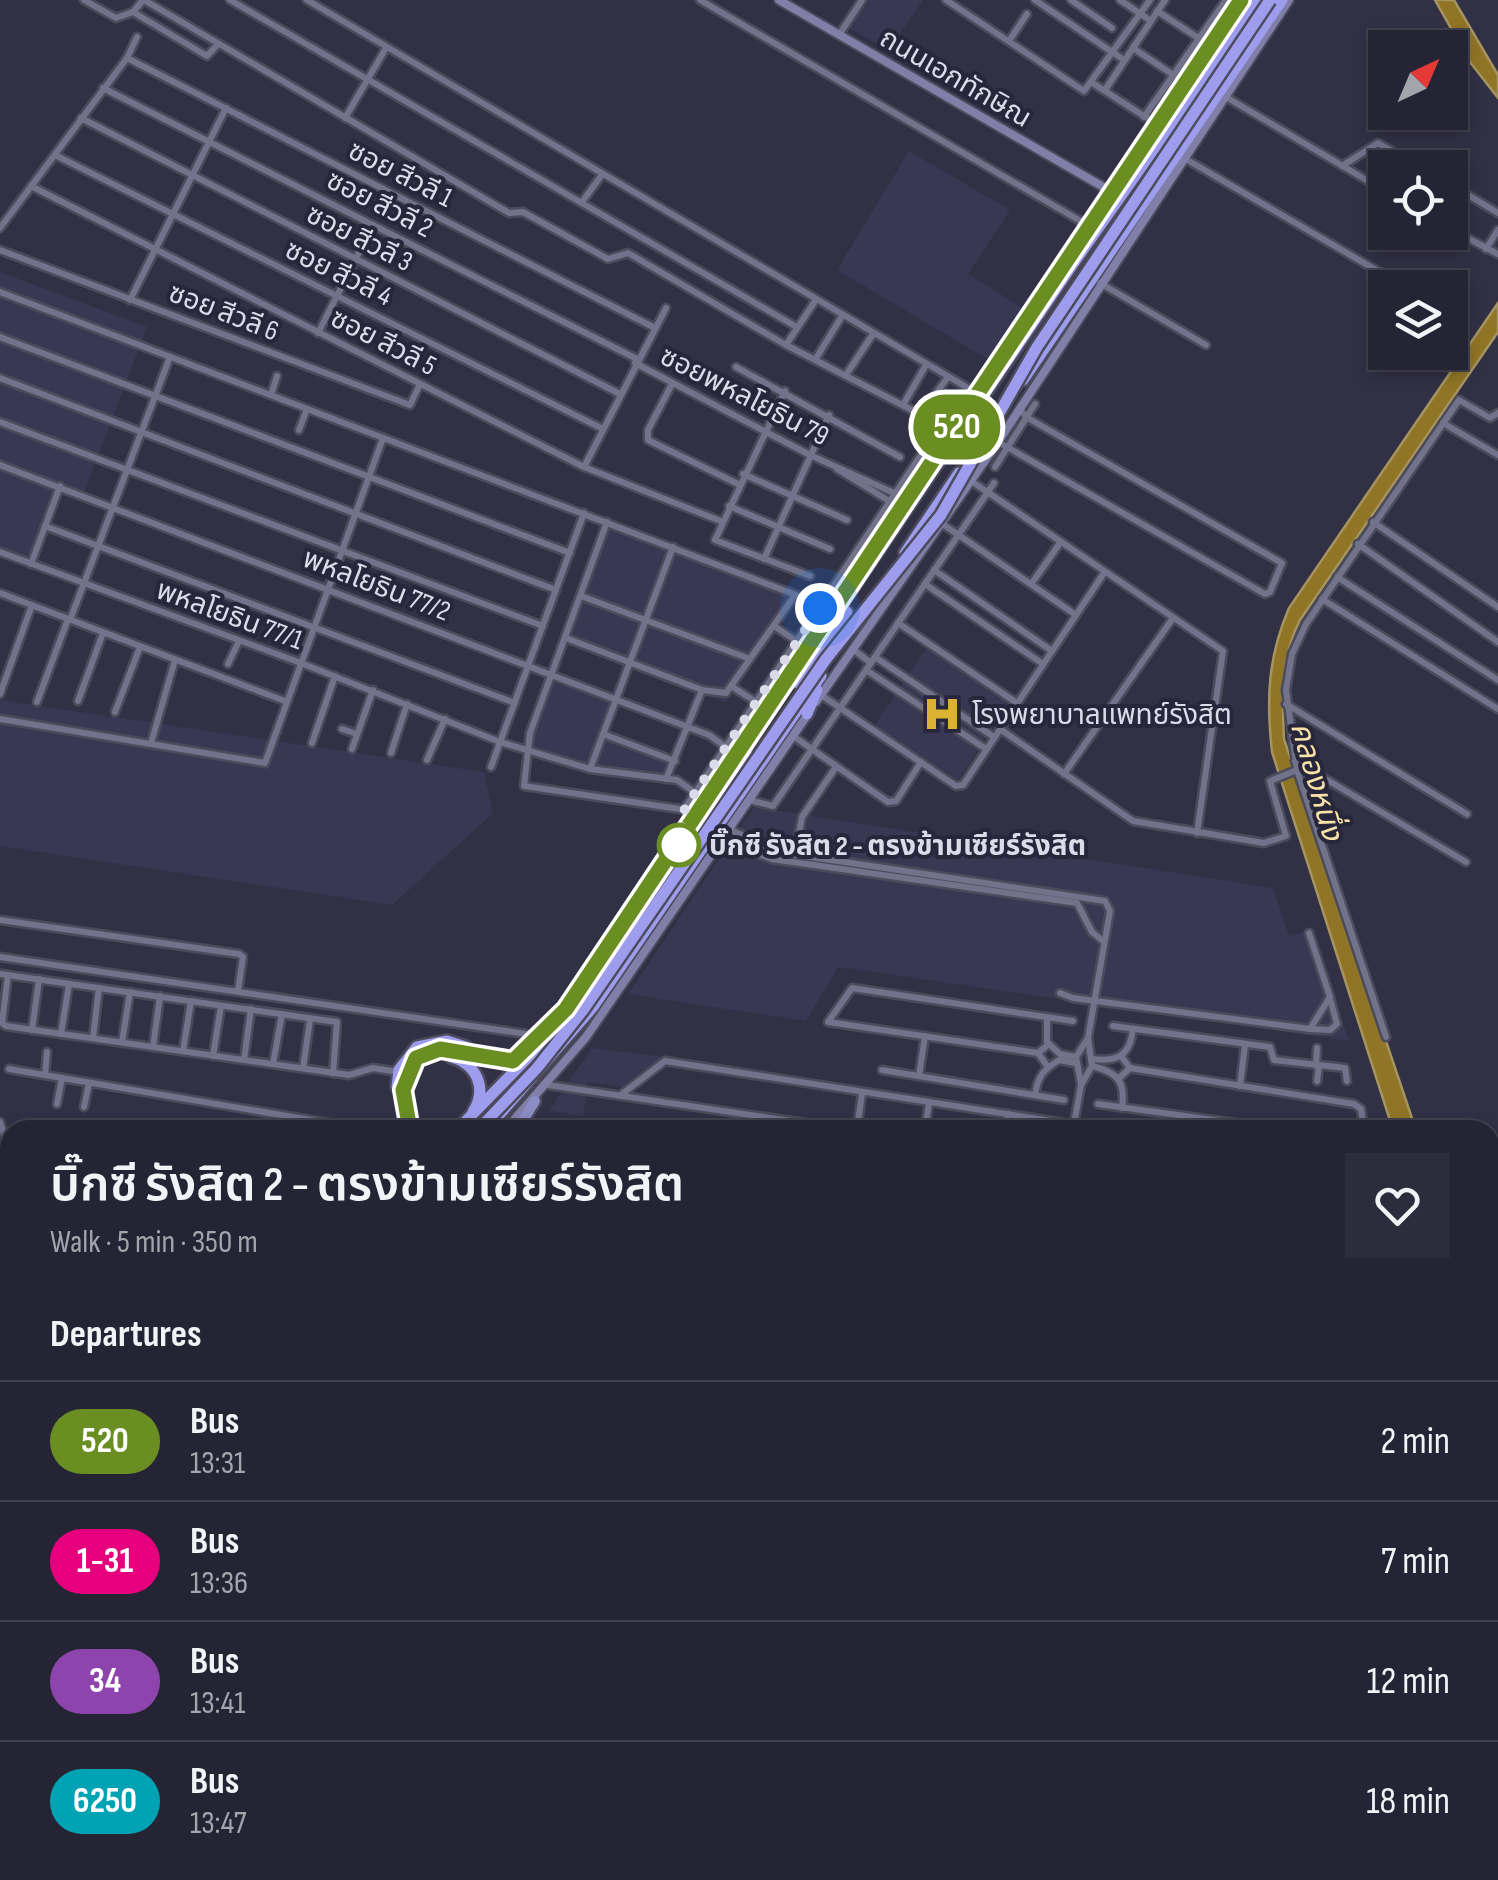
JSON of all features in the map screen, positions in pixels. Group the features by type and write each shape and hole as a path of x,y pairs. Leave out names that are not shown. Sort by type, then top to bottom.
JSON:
{"highway":[{"path":"470,1120 530,1059 562,1014 1063,278 1260,0"},
{"path":"470,1120 530,1061 608,964 1260,0"},
{"path":"488,1120 537,1068 583,1010 826,659 941,515 1037,347 1270,0"},
{"path":"495,1120 593,1008 1285,0"},
{"path":"1246,54 1273,24"},
{"path":"807,714 826,668"},
{"path":"408,1120 403,1090 416,1058 440,1049 513,1061 531,1048 562,1014"},
{"path":"405,1120 398,1108 399,1072 417,1048 447,1041 499,1054 531,1048"},
{"path":"410,1120 410,1092 422,1064 435,1056 450,1056 463,1061 476,1074 480,1096 466,1120"}],"main road":[{"name":"ถนนเอกทักษิณ","path":"779,0 1112,192"},
{"path":"725,775 730,750 898,500 980,395 1241,0"},
{"path":"515,1120 586,1037 998,442 1100,282 1226,97 1285,0"},
{"path":"522,1120 535,1100"}],"street":[{"path":"84,0 113,18 133,12 143,0 509,213 523,212 608,259 628,253 786,345 941,426 898,500"},
{"path":"230,0 795,326"},
{"path":"307,0 980,395"},
{"path":"700,0 1089,226"},
{"path":"839,36 862,0"},
{"path":"946,0 1082,90 1094,84 1150,0"},
{"path":"1037,0 1124,60"},
{"path":"1071,0 1112,28"},
{"path":"1120,0 1133,4 1151,20"},
{"path":"1105,90 1165,0"},
{"path":"1144,116 1226,0"},
{"path":"1157,11 1200,39"},
{"path":"133,12 207,56 218,44"},
{"path":"1009,42 1027,14"},
{"path":"0,228 127,58 137,37"},
{"path":"345,118 386,48"},
{"path":"1132,48 1174,76"},
{"name":"ซอย สีวลี 1","path":"127,58 655,328"},
{"path":"1094,84 1158,125"},
{"name":"ซอย สีวลี 2","path":"104,88 636,361"},
{"path":"1226,97 1368,178"},
{"path":"130,300 226,108"},
{"name":"ซอย สีวลี 3","path":"81,118 620,394"},
{"path":"1342,166 1374,143 1389,150"},
{"name":"ซอย สีวลี 4","path":"54,155 603,429"},
{"path":"1184,158 1377,270"},
{"path":"582,202 601,176"},
{"name":"ซอย สีวลี 5","path":"31,186 584,466 723,522"},
{"path":"1468,196 1498,213"},
{"path":"318,333 373,225"},
{"path":"1486,249 1498,230"},
{"path":"1468,239 1498,254"},
{"name":"ซอย สีวลี 6","path":"0,250 410,405 420,384"},
{"path":"1100,282 1206,345"},
{"path":"0,292 608,522 796,595 824,610"},
{"path":"786,345 815,300"},
{"path":"584,466 666,308"},
{"path":"816,360 842,316"},
{"path":"846,375 873,334"},
{"path":"0,337 570,552"},
{"path":"37,702 170,357"},
{"name":"ซอยพหลโยธิน 79","path":"636,361 810,456 874,482 898,500"},
{"path":"903,405 926,364"},
{"path":"736,367 900,457"},
{"path":"271,395 277,376"},
{"path":"921,414 948,377"},
{"path":"0,378 556,590"},
{"path":"672,384 648,430 648,440 738,484"},
{"path":"784,390 742,474 716,540 810,576"},
{"path":"1386,1037 1296,767 1286,704 1292,654 1372,522 1460,400 1490,418 1498,413"},
{"path":"995,467 1035,404"},
{"path":"300,430 307,409"},
{"path":"998,442 1265,594 1270,592 1282,563 1026,417 1020,409"},
{"path":"764,559 829,416"},
{"path":"0,422 543,626"},
{"path":"1443,423 1498,455"},
{"path":"0,719 264,764 383,438"},
{"name":"พหลโยธิน 77/2","path":"0,465 687,727 730,750"},
{"name":"ซอยพหลโยธิน 79","path":"835,467 870,491 898,500"},
{"path":"742,474 847,520"},
{"path":"971,481 1224,653 1197,833"},
{"path":"870,491 874,482"},
{"path":"749,800 773,806 994,484"},
{"path":"31,564 60,486"},
{"path":"729,506 830,548"},
{"path":"491,767 584,514"},
{"path":"608,522 525,750 520,789 705,807"},
{"path":"1372,522 1498,607"},
{"path":"941,524 960,533 1076,615"},
{"path":"45,526 515,704"},
{"path":"1032,584 1060,543"},
{"path":"1358,544 1498,642"},
{"path":"590,769 673,548"},
{"name":"พหลโยธิน 77/1","path":"0,552 373,690 500,742"},
{"path":"934,570 1052,652"},
{"path":"820,695 956,786 963,785 1104,573"},
{"path":"1337,577 1498,680"},
{"path":"925,584 1044,664"},
{"path":"0,593 285,701"},
{"path":"566,638 721,694 731,686 796,595"},
{"path":"581,596 750,659"},
{"path":"1322,599 1498,709"},
{"path":"0,694 2,675 32,605"},
{"path":"1064,774 1173,618"},
{"path":"898,623 1017,703"},
{"path":"774,626 801,644"},
{"path":"78,701 104,633"},
{"path":"228,664 239,641"},
{"path":"115,712 140,646"},
{"path":"854,650 890,686 986,749"},
{"path":"151,743 176,660"},
{"path":"870,663 898,672 994,737"},
{"path":"890,686 898,672"},
{"path":"312,743 334,676"},
{"path":"731,686 760,705"},
{"path":"352,748 373,690"},
{"path":"666,779 702,690"},
{"path":"391,753 407,704"},
{"path":"1286,704 1467,814"},
{"path":"942,720 950,707"},
{"path":"426,760 445,719"},
{"path":"342,728 357,734"},
{"path":"1000,729 1133,822 1264,843 1284,840 1271,780 1296,767"},
{"path":"976,742 984,730"},
{"path":"603,734 675,761"},
{"path":"792,736 888,802 896,801 921,762"},
{"path":"500,742 590,769 666,779 695,793 705,807"},
{"path":"685,808 730,750"},
{"path":"795,855 802,817 836,766"},
{"path":"1296,767 1466,862"},
{"path":"729,829 755,845 795,855 1106,902 1110,911 1088,1038 1075,1060 1081,1086"},
{"path":"721,840 752,854 1077,902 1092,932 1103,941"},
{"path":"752,854 755,845"},
{"path":"0,920 239,954 243,957 238,991"},
{"path":"1088,920 1098,926 1107,923"},
{"path":"1060,993 1095,1001 1330,1030 1338,1024 1309,933"},
{"path":"0,957 540,1036"},
{"path":"333,1073 339,1024 4,975 2,1023 349,1076 373,1068 399,1072"},
{"path":"32,1030 39,979"},
{"path":"61,1034 69,984"},
{"path":"93,1038 100,988"},
{"path":"1048,1067 1038,1053 828,1022 852,988 1073,1021"},
{"path":"122,1042 130,992"},
{"path":"154,1047 160,996"},
{"path":"1310,1029 1330,997"},
{"path":"183,1051 191,1001"},
{"path":"213,1056 221,1006"},
{"path":"244,1060 251,1010"},
{"path":"273,1064 282,1014"},
{"path":"1046,1017 1049,1044 1075,1060"},
{"path":"303,1068 310,1020"},
{"path":"1112,1026 1270,1047 1274,1060 1346,1068"},
{"path":"1092,1062 1113,1061 1121,1056 1131,1046 1133,1029"},
{"path":"919,1076 925,1036"},
{"path":"1075,1120 1081,1086 1092,1062 1088,1038"},
{"path":"1038,1053 1049,1044"},
{"path":"1240,1086 1245,1045"},
{"path":"1316,1081 1317,1048"},
{"path":"45,1076 47,1052"},
{"path":"1121,1056 1130,1068 1354,1104 1360,1109 1362,1120"},
{"path":"1347,1081 1348,1057"},
{"path":"1035,1095 1038,1079 1048,1067 1059,1060 1075,1060"},
{"path":"622,1094 664,1061 1048,1120"},
{"path":"1092,1062 1118,1078 1124,1092 1122,1108"},
{"path":"1118,1078 1130,1068"},
{"path":"9,1070 310,1120"},
{"path":"882,1070 1064,1100"},
{"path":"57,1104 62,1078"},
{"path":"84,1107 90,1083"},
{"path":"548,1084 788,1120"},
{"path":"858,1120 862,1094"},
{"path":"926,1120 929,1103"},
{"path":"1098,1104 1211,1120"},
{"path":"1007,1120 1008,1114"}],"shaded area":[{"path":"857,0 923,0 889,50 842,24"},
{"path":"1435,0 1454,0 1498,75 1498,98 1468,58 1468,30 1452,30"},
{"path":"909,151 1010,210 968,274 1029,312 996,364 837,270"},
{"path":"0,272 147,327 81,500 62,493 32,567 0,554"},
{"path":"1498,303 1498,332 1300,620 1284,678 1284,739 1413,1120 1390,1120 1272,752 1270,678 1289,608 1452,370 1468,370 1468,347"},
{"path":"609,521 800,595 725,702 566,642"},
{"name":"โรงพยาบาลแพทย์รังสิต","path":"927,648 1009,703 958,780 875,725"},
{"path":"552,678 612,701 600,735 670,762 664,776 578,765 527,745"},
{"path":"0,700 484,772 493,813 392,905 0,846"},
{"path":"754,807 1273,888 1289,936 1311,931 1349,1041 838,967 806,1021 628,994"},
{"path":"592,1048 666,1057 625,1087 588,1082 583,1116 549,1111"}],"bus line":[{"name":"520","path":"408,1120 404,1082 416,1058 440,1049 513,1061 566,1009 696,821 740,742 905,498 980,395 1241,0"}],"place":[{"name":"โรงพยาบาลแพทย์รังสิต","path":"942,714"},
{"name":"บิ๊กซี รังสิต 2 - ตรงข้ามเซียร์รังสิต","path":"679,845"}],"route":[{"path":"679,845 685,808 820,608"}],"water label":[{"name":"คลองหนึ่ง","path":"1317,781"}]}
